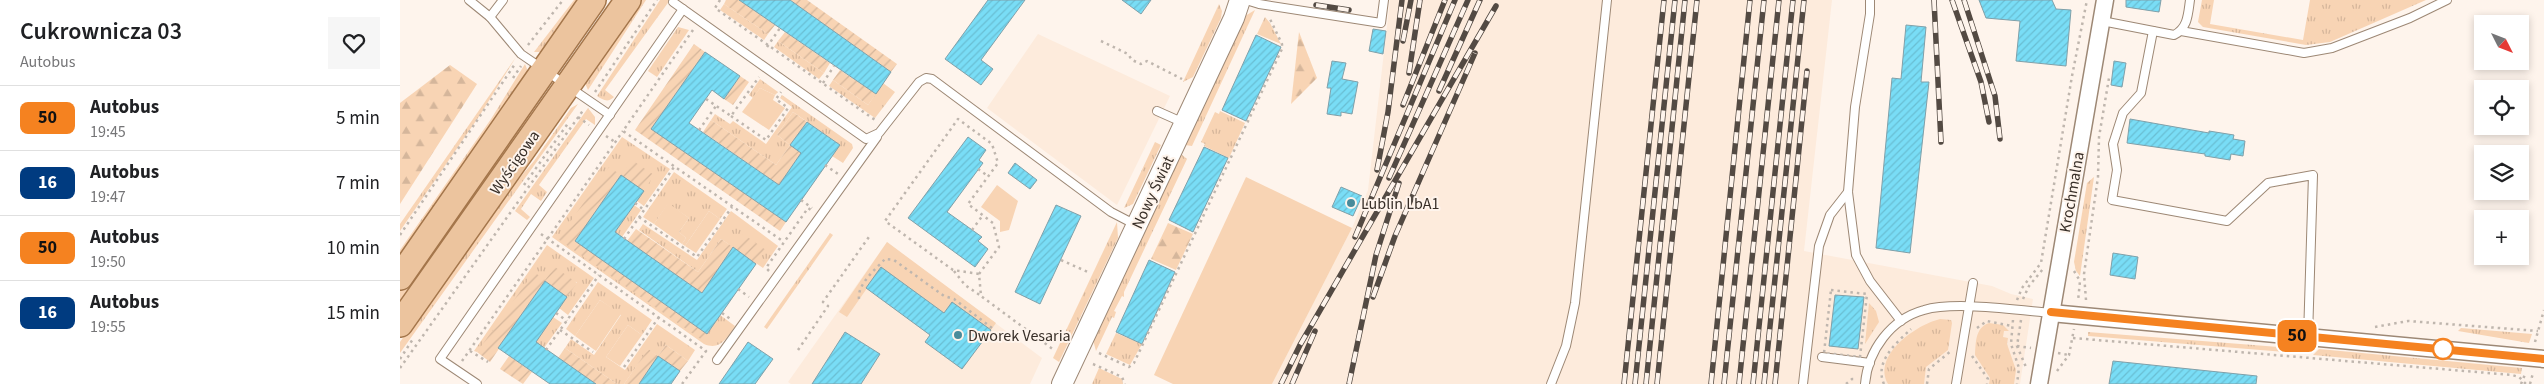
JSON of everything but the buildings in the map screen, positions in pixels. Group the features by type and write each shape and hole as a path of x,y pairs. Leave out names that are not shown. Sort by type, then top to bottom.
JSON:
{"main road":[{"name":"Wyścigowa","path":"400,277 593,0"},
{"name":"Wyścigowa","path":"400,324 628,0"}],"street":[{"name":"Nowy Świat","path":"1062,384 1240,0"},
{"name":"Krochmalna","path":"2039,384 2105,0"},
{"path":"2051,312 2544,359"}],"lane":[{"path":"470,0 490,17 522,54 610,115"},
{"path":"490,17 503,0"},
{"path":"1246,0 1259,4 1381,23 1384,0"},
{"path":"1551,384 1566,346 1575,303 1607,0"},
{"path":"1870,0 1870,14 1855,107 1848,192 1856,255 1870,281 1901,321"},
{"path":"2102,21 2174,35 2182,31 2186,24 2190,0"},
{"path":"2182,31 2304,53 2332,48 2410,18 2447,0"},
{"path":"673,2 866,139 875,136 883,129"},
{"path":"477,384 440,359 683,9"},
{"path":"2153,31 2141,93 2123,113 2113,144 2118,170 2112,200 2227,220 2268,182 2313,175 2310,322 2308,337"},
{"path":"717,360 883,129 919,82 926,78 932,79 1111,212 1136,225"},
{"path":"1157,111 1184,123"},
{"path":"1803,384 1819,246 1830,215 1848,192"},
{"path":"1956,384 1972,283"},
{"path":"1865,384 1870,362 1884,336 1901,321 1923,310 1949,306 2051,312"},
{"path":"1822,357 1859,359 1870,362"}],"path":[{"path":"400,234 522,54 563,0"},
{"path":"400,368 589,101 656,0"},
{"path":"720,0 715,8 877,121"},
{"path":"2017,384 2019,368 2011,344 2015,309 2022,288 2041,263 2072,76 2087,0"},
{"path":"1099,353 1129,367 1133,366 1137,358 1282,49 1282,44 1269,17 1265,14"},
{"path":"767,47 780,28"},
{"path":"456,370 694,30"},
{"path":"1101,41 1128,54 1132,60 1140,64 1147,62 1182,79"},
{"path":"823,83 834,66"},
{"path":"2086,302 2087,290 2084,274 2098,177 2099,137 2110,71"},
{"path":"731,116 760,75 767,80"},
{"path":"775,86 788,95"},
{"path":"706,99 766,140 788,108 776,99 782,91"},
{"path":"746,96 751,99"},
{"path":"699,130 716,106"},
{"path":"981,296 979,274 999,247 993,223 968,204 998,163 992,144 958,119 885,221 953,270 965,285 1054,350"},
{"path":"623,131 784,242 808,208 812,211 817,203"},
{"path":"826,165 838,174"},
{"path":"624,238 674,167"},
{"path":"833,181 842,168"},
{"path":"978,170 988,176"},
{"path":"801,200 814,208"},
{"path":"635,203 644,210"},
{"path":"639,217 697,257 732,206"},
{"path":"972,230 983,215"},
{"path":"531,227 706,351 682,384"},
{"path":"798,350 828,306 823,302 871,234"},
{"path":"858,299 858,294 872,273 885,259 894,260 944,296 954,299 992,328"},
{"path":"1061,260 1090,273"},
{"path":"953,270 979,274"},
{"path":"546,350 599,275"},
{"path":"738,289 750,298"},
{"path":"1859,359 1824,353 1831,290 1867,294"},
{"path":"1864,290 1873,302"},
{"path":"1852,379 1858,370 1867,294"},
{"path":"556,313 567,321"},
{"path":"624,367 659,317"},
{"path":"1976,334 1981,324 1987,321 2012,326"},
{"path":"2374,327 2408,321 2538,331"},
{"path":"1884,384 1881,372 1883,361 1912,328"},
{"path":"560,330 593,352"},
{"path":"2073,338 2512,375 2519,377 2526,384"},
{"path":"1927,384 1929,369 1952,350 1953,342"},
{"path":"1859,359 1867,345"},
{"path":"1974,348 1972,357 1988,379 1987,384"},
{"path":"470,350 488,362"},
{"path":"1094,364 1122,377 1124,384"}],"shaded area":[{"path":"1390,0 1832,0 1804,251 1992,286 2011,294 2033,299 2020,384 1272,384 1352,228 1368,190"},
{"path":"1038,34 1170,96 1117,205 987,108"},
{"path":"887,242 1042,358 1030,384 791,384 788,382"}],"green space":[{"path":"574,0 583,0 545,52 534,52"},
{"path":"638,0 646,0 588,90 584,81"},
{"path":"660,0 670,0 605,90 614,97 603,100 597,96"},
{"path":"726,0 739,0 775,25 768,34 724,4"},
{"path":"790,0 807,0 897,64 891,72"},
{"path":"2202,0 2214,0 2210,24 2303,40 2310,0 2426,0 2330,42 2306,45 2203,27 2198,22"},
{"path":"724,4 768,34 764,40 720,10"},
{"path":"1219,4 1222,11 1221,18 1193,77 1183,82"},
{"path":"1255,10 1192,146 1185,145 1245,16"},
{"path":"1265,17 1270,23 1281,44 1257,34"},
{"path":"678,27 689,30 657,77 648,71"},
{"path":"785,32 830,63 824,73 778,41"},
{"path":"1299,32 1317,78 1291,104"},
{"path":"778,41 824,73 819,79 774,47"},
{"path":"694,44 705,52 652,129 786,222 780,231 635,130"},
{"path":"516,57 480,115 400,231 400,224"},
{"path":"525,64 529,74 400,262 400,250 491,119"},
{"path":"450,65 477,84 400,204 400,103"},
{"path":"840,70 876,94 868,105 833,80"},
{"path":"740,76 749,82 733,105 724,99"},
{"path":"760,79 778,92 775,95 760,88 753,98 749,95"},
{"path":"833,80 868,105 883,83 895,92 875,118 829,86"},
{"path":"760,88 775,95 773,100 785,108 769,130 742,112"},
{"path":"541,94 534,109 500,158 474,207 400,314 400,291 525,110"},
{"path":"782,95 852,144 853,148 843,163 832,156 839,144 793,112 777,135 790,145 776,165 711,120 715,114 730,124 733,121 766,144 792,107 780,98"},
{"path":"578,104 400,353 400,342 489,214 534,161 571,108"},
{"path":"588,108 595,117 595,125 586,119 539,185 547,192 541,201 531,194 521,209 530,217 527,220 515,211"},
{"path":"1220,111 1245,123 1229,158 1204,146 1205,144 1201,142 1215,112 1219,114"},
{"path":"793,112 807,122 791,145 801,153 779,185 703,132 711,120 776,165 790,145 777,135"},
{"path":"622,137 670,169 644,206 637,201 621,176 575,241 707,334 720,315 735,326 719,345 710,346 704,344 552,237"},
{"path":"1155,142 1161,145 1133,204 1124,208"},
{"path":"1181,154 1187,159 1124,292 1124,297 1122,296 1114,311 1116,312 1114,318 1112,317 1096,351 1093,340"},
{"path":"632,160 654,175 644,191 621,176 575,241 707,334 702,340 558,239 609,167 621,175"},
{"path":"674,172 727,209 720,219 709,211 685,246 682,244 686,238 679,232 689,218 668,204 654,224 643,217"},
{"path":"1246,177 1352,228 1272,384 1173,384 1154,375"},
{"path":"2094,177 2080,276 2076,271 2074,262 2087,183"},
{"path":"997,185 1018,201 1009,230 1000,232 1000,221 981,207"},
{"path":"668,203 689,218 679,232 686,238 682,244 654,224"},
{"path":"634,205 641,210 622,237 615,232"},
{"path":"709,211 720,219 696,253 685,246"},
{"path":"731,211 778,246 763,268 721,239 698,272 639,230 643,224 697,260"},
{"path":"1117,222 1118,238 1059,362 1053,358"},
{"path":"1168,223 1193,234 1176,270 1151,259"},
{"path":"636,229 698,272 721,239 733,247 743,234 766,250 756,264 733,248 702,293 627,241"},
{"path":"830,233 833,235 767,329 764,327"},
{"path":"887,242 996,323 991,330 944,313 881,268 847,317 839,312"},
{"path":"547,245 594,278 568,315 559,308 577,282 545,281 477,352 474,351"},
{"path":"555,267 577,283 567,297 545,281 490,362 477,352 534,272 545,280"},
{"path":"598,282 652,320 642,335 628,325 606,357 625,370 657,324 695,350 688,361 666,345 658,356 648,350 624,384 617,384 565,348 571,339 594,355 621,315 600,300 575,336 566,329"},
{"path":"600,300 621,314 596,351 575,336"},
{"path":"1869,303 1876,311 1879,322 1865,344"},
{"path":"553,317 562,323 544,348 535,342"},
{"path":"1940,319 1951,320 1952,323 1948,350 1926,367 1924,384 1888,384 1885,373 1886,362 1891,352 1909,335 1930,322"},
{"path":"1989,323 2003,325 2009,331 2004,331 2003,337 2008,338 2007,344 2016,370 2014,384 1989,384 1990,378 1975,355 1976,340 1979,332 1984,325"},
{"path":"628,325 642,335 620,366 606,357"},
{"path":"2461,328 2532,334 2529,343 2458,331"},
{"path":"2088,332 2291,348 2297,353 2088,336"},
{"path":"1116,333 1142,344 1130,365 1106,354"},
{"path":"666,345 688,361 680,371 658,356"},
{"path":"565,348 617,384 596,384 558,358"},
{"path":"648,349 658,356 639,384 624,384"},
{"path":"2319,349 2522,368 2521,374 2313,355"},
{"path":"509,356 532,372 523,384 500,369"},
{"path":"1099,368 1122,379 1123,384 1092,384"}],"railway":[{"path":"1377,170 1388,112 1402,0"},
{"path":"1403,41 1411,0"},
{"path":"1409,73 1420,0"},
{"path":"1403,105 1445,0"},
{"path":"1355,237 1455,0"},
{"path":"1389,178 1468,0"},
{"path":"1439,91 1480,0"},
{"path":"1624,384 1664,0"},
{"path":"1635,384 1675,0"},
{"path":"1646,384 1685,0"},
{"path":"1657,384 1697,0"},
{"path":"1711,384 1750,0"},
{"path":"1724,384 1764,0"},
{"path":"1739,384 1779,0"},
{"path":"1753,384 1793,0"},
{"path":"1764,384 1804,0"},
{"path":"1934,0 1941,142"},
{"path":"1952,0 1981,82 1989,122"},
{"path":"1964,0 1995,96 2000,139"},
{"path":"1316,5 1349,10"},
{"path":"1281,384 1300,345 1496,6"},
{"path":"1373,297 1395,236 1475,53"},
{"path":"1775,384 1807,71"},
{"path":"1349,384 1376,255 1399,183"},
{"path":"1292,384 1315,331"}],"bus line":[{"name":"50","path":"2051,312 2076,316 2544,359"}],"place":[{"name":"Lublin LbA1","path":"1351,203"},
{"name":"Dworek Vesaria","path":"958,335"}]}
